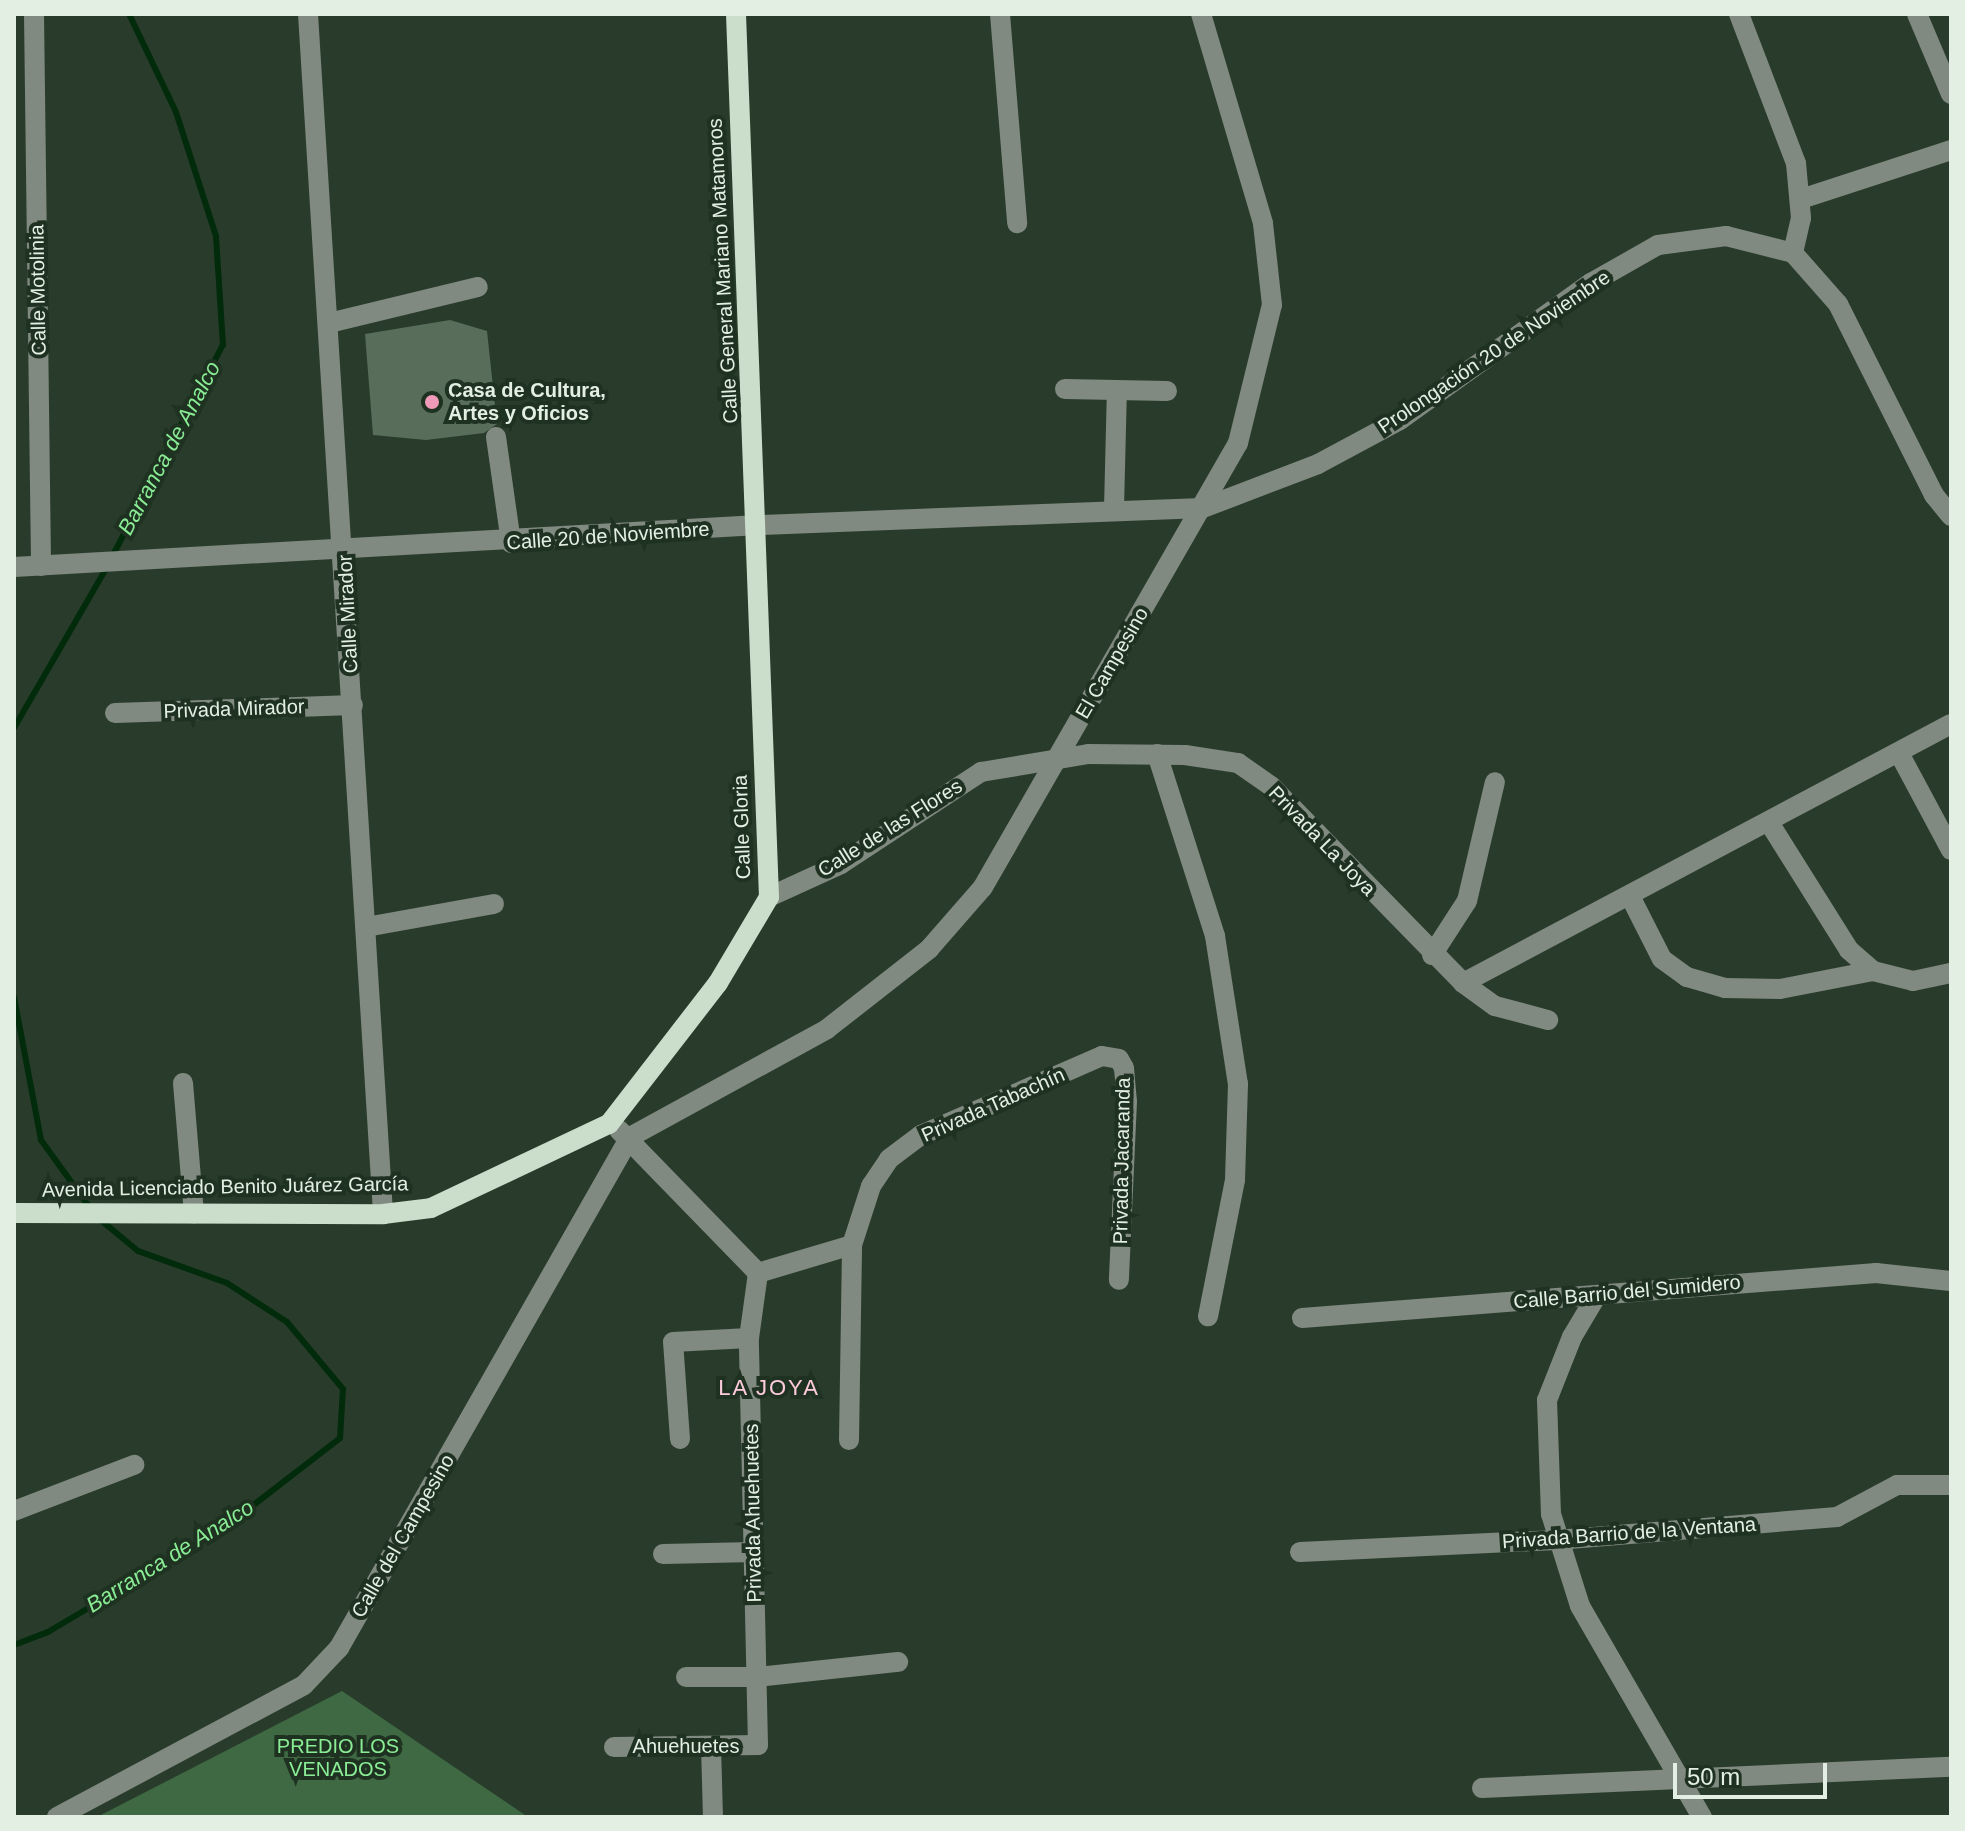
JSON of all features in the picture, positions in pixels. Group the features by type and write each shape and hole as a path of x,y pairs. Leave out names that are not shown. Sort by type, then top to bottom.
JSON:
{"main road":[{"name":"Calle General Mariano Matamoros","path":"736,14 759,525"},
{"name":"Calle Gloria","path":"609,1124 718,983 769,897 759,525"},
{"name":"Avenida Licenciado Benito Juárez García","path":"14,1213 122,1210 194,1214 383,1214 431,1208 609,1124"}],"street":[{"name":"Calle Motolinia","path":"34,14 41,566"},
{"name":"Calle Mirador","path":"308,14 383,1214"},
{"path":"1000,14 1017,223"},
{"name":"El Campesino","path":"630,1137 827,1029 929,949 983,887 1238,443 1272,305 1263,223 1201,14"},
{"path":"1739,14 1796,163 1801,199 1793,253 1838,304 1943,494 1951,516"},
{"path":"1917,14 1951,94"},
{"path":"1801,199 1951,150"},
{"name":"Prolongación 20 de Noviembre","path":"1203,508 1282,480 1400,420 1591,283 1658,245 1726,236 1793,253"},
{"path":"329,323 478,287"},
{"path":"1065,389 1167,391"},
{"path":"1114,509 1117,390"},
{"path":"496,437 511,543"},
{"name":"Calle 20 de Noviembre","path":"14,567 344,553 759,525 1114,509 1203,508"},
{"name":"Privada Mirador","path":"115,713 353,705"},
{"path":"1463,983 1631,898 1951,724"},
{"path":"1899,753 1951,850"},
{"path":"1157,754 1215,936 1238,1084 1235,1180 1208,1316"},
{"name":"Privada La Joya","path":"1060,756 1157,754 1238,763 1271,786 1432,955 1463,983 1495,1006 1548,1020"},
{"name":"Calle de las Flores","path":"769,897 841,864 912,812 981,772 1060,756"},
{"path":"1432,955 1467,901 1495,782"},
{"path":"1770,824 1849,950 1873,971"},
{"path":"1631,898 1662,959 1687,977 1725,988 1780,989 1873,971 1913,981 1951,973"},
{"path":"366,927 494,904"},
{"name":"Privada Tabachín","path":"849,1440 852,1245 871,1186 889,1159 921,1135 1102,1056"},
{"name":"Privada Jacaranda","path":"1102,1056 1119,1059 1124,1068 1127,1101 1119,1280"},
{"path":"183,1083 194,1214"},
{"path":"609,1124 630,1137 758,1273 852,1245"},
{"name":"Calle del Campesino","path":"57,1817 251,1718 304,1685 339,1648 630,1137"},
{"name":"Privada Ahuehuetes","path":"758,1273 749,1338 758,1745"},
{"name":"Calle Barrio del Sumidero","path":"1302,1318 1876,1273 1951,1281"},
{"path":"1597,1295 1572,1337 1547,1400 1545,1461 1557,1540 1580,1606 1684,1779 1702,1817"},
{"path":"680,1439 673,1342 749,1338"},
{"path":"14,1511 134,1465"},
{"name":"Privada Barrio de la Ventana","path":"1300,1552 1557,1540 1837,1517 1897,1485 1951,1485"},
{"path":"663,1554 754,1552"},
{"path":"686,1677 757,1677 898,1662"},
{"name":"Ahuehuetes","path":"614,1747 758,1745"},
{"path":"711,1746 713,1817"},
{"path":"1482,1788 1951,1767"}],"green space":[{"name":"PREDIO LOS VENADOS","path":"342,1691 528,1817 97,1817"}],"building":[{"name":"Casa de Cultura, Artes y Oficios","path":"450,320 487,331 497,424 484,433 426,440 373,435 365,334"}],"waterway":[{"name":"Barranca de Analco","path":"113,555 223,345 216,236 176,112 129,14"},
{"name":"Barranca de Analco","path":"14,728 108,565"},
{"name":"Barranca de Analco","path":"14,997 41,1140 90,1208"},
{"name":"Barranca de Analco","path":"14,1645 48,1632 225,1527 340,1438 343,1389 287,1322 227,1283 138,1251 97,1217"}],"place":[{"name":"Casa de Cultura, Artes y Oficios","path":"432,402"}],"district":[{"name":"LA JOYA","path":"769,1388"}]}
